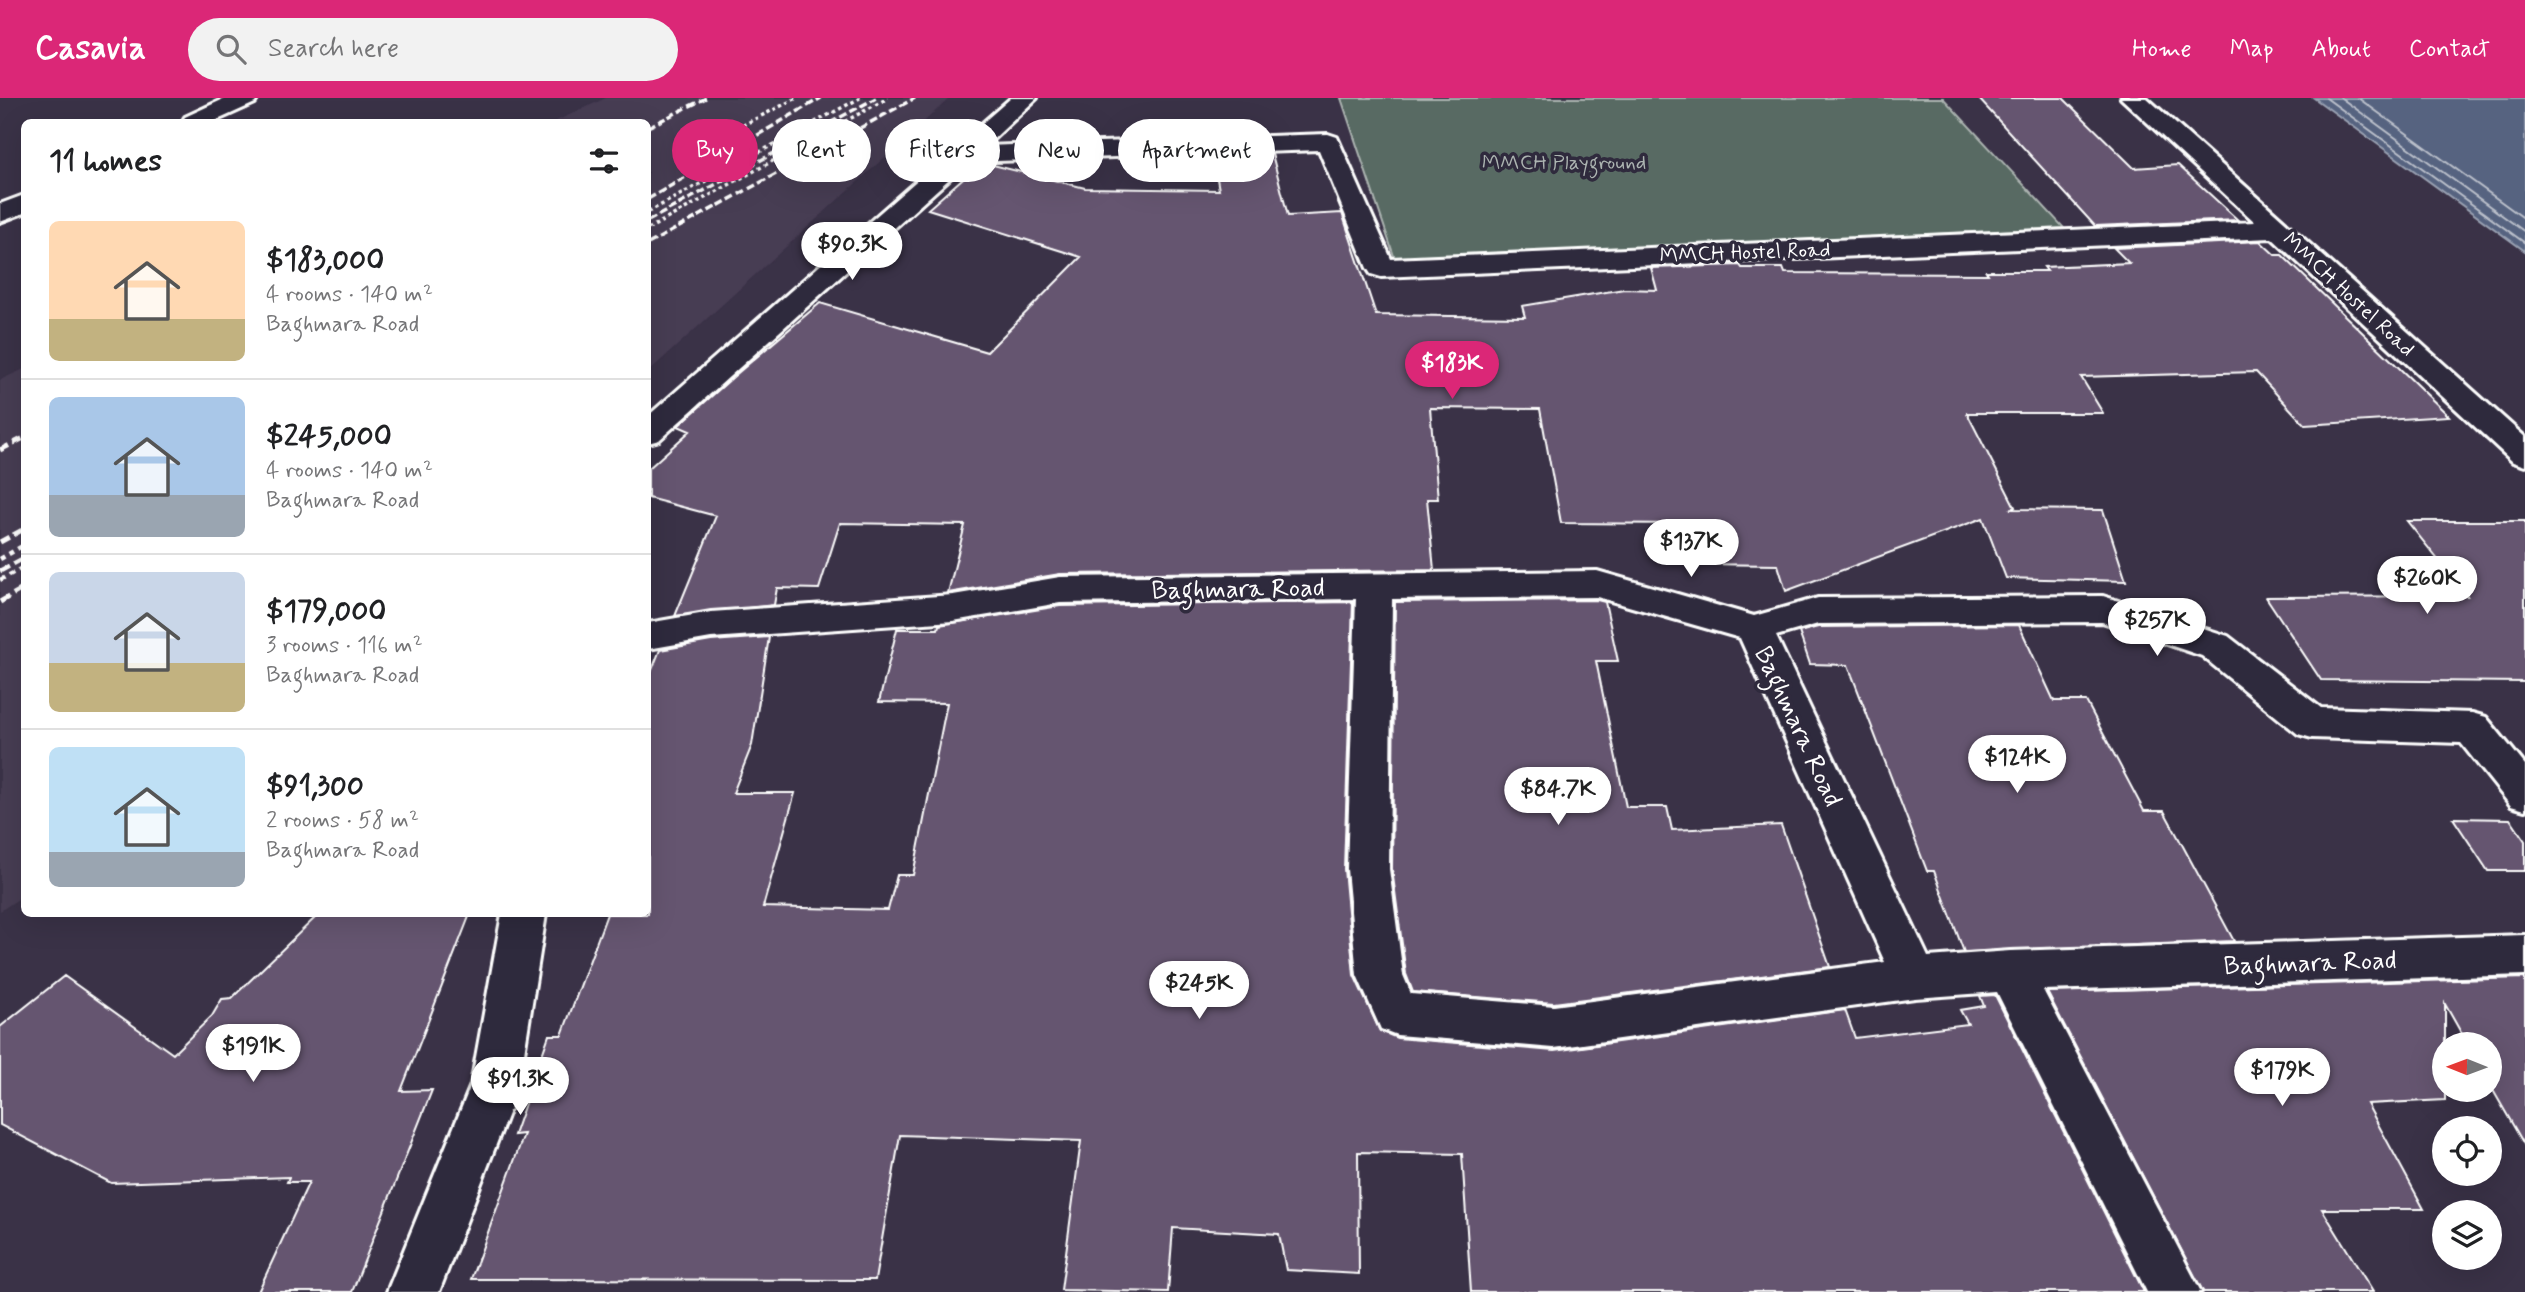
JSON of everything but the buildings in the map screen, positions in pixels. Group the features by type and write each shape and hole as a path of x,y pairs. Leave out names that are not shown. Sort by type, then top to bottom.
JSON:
{"street":[{"path":"200,119 246,98"},
{"path":"1000,120 1025,98"},
{"path":"2133,98 2279,229"},
{"name":"MMCH Hostel Road","path":"1000,154 1328,142 1381,268 2279,229 2525,456"},
{"path":"651,430 785,307 930,182"},
{"path":"0,214 21,204"},
{"name":"Baghmara Road","path":"651,635 711,625 953,608 1060,590 1597,584 1754,629 1915,978 2010,971 2525,955"},
{"path":"1374,587 1368,869 1380,975 1397,1014 1553,1027 1915,978"},
{"path":"1754,629 1818,611 2103,609 2215,646 2312,723 2472,728 2525,794"},
{"path":"412,1292 495,1085 523,917"},
{"path":"2010,971 2175,1292"}],"path":[{"path":"755,119 797,98"},
{"path":"651,210 860,98"},
{"path":"651,227 888,98"},
{"path":"0,559 21,547"},
{"path":"0,580 21,569"}],"shaded area":[{"path":"606,98 950,98 927,119 885,119 885,157 871,170 871,119 772,119 772,182 857,182 651,369 651,119 560,119"},
{"path":"21,370 21,897 0,911 0,380"}],"green space":[{"name":"MMCH Playground","path":"1341,98 1943,98 2064,228 1395,259"}],"water":[{"path":"2314,98 2525,98 2525,251"}],"railway":[{"path":"651,126 706,98"},
{"path":"651,197 821,98"},
{"path":"651,219 876,98"},
{"path":"651,242 915,98"},
{"path":"0,450 21,440"},
{"path":"0,542 21,531"},
{"path":"0,571 21,560"},
{"path":"0,602 21,590"}]}
